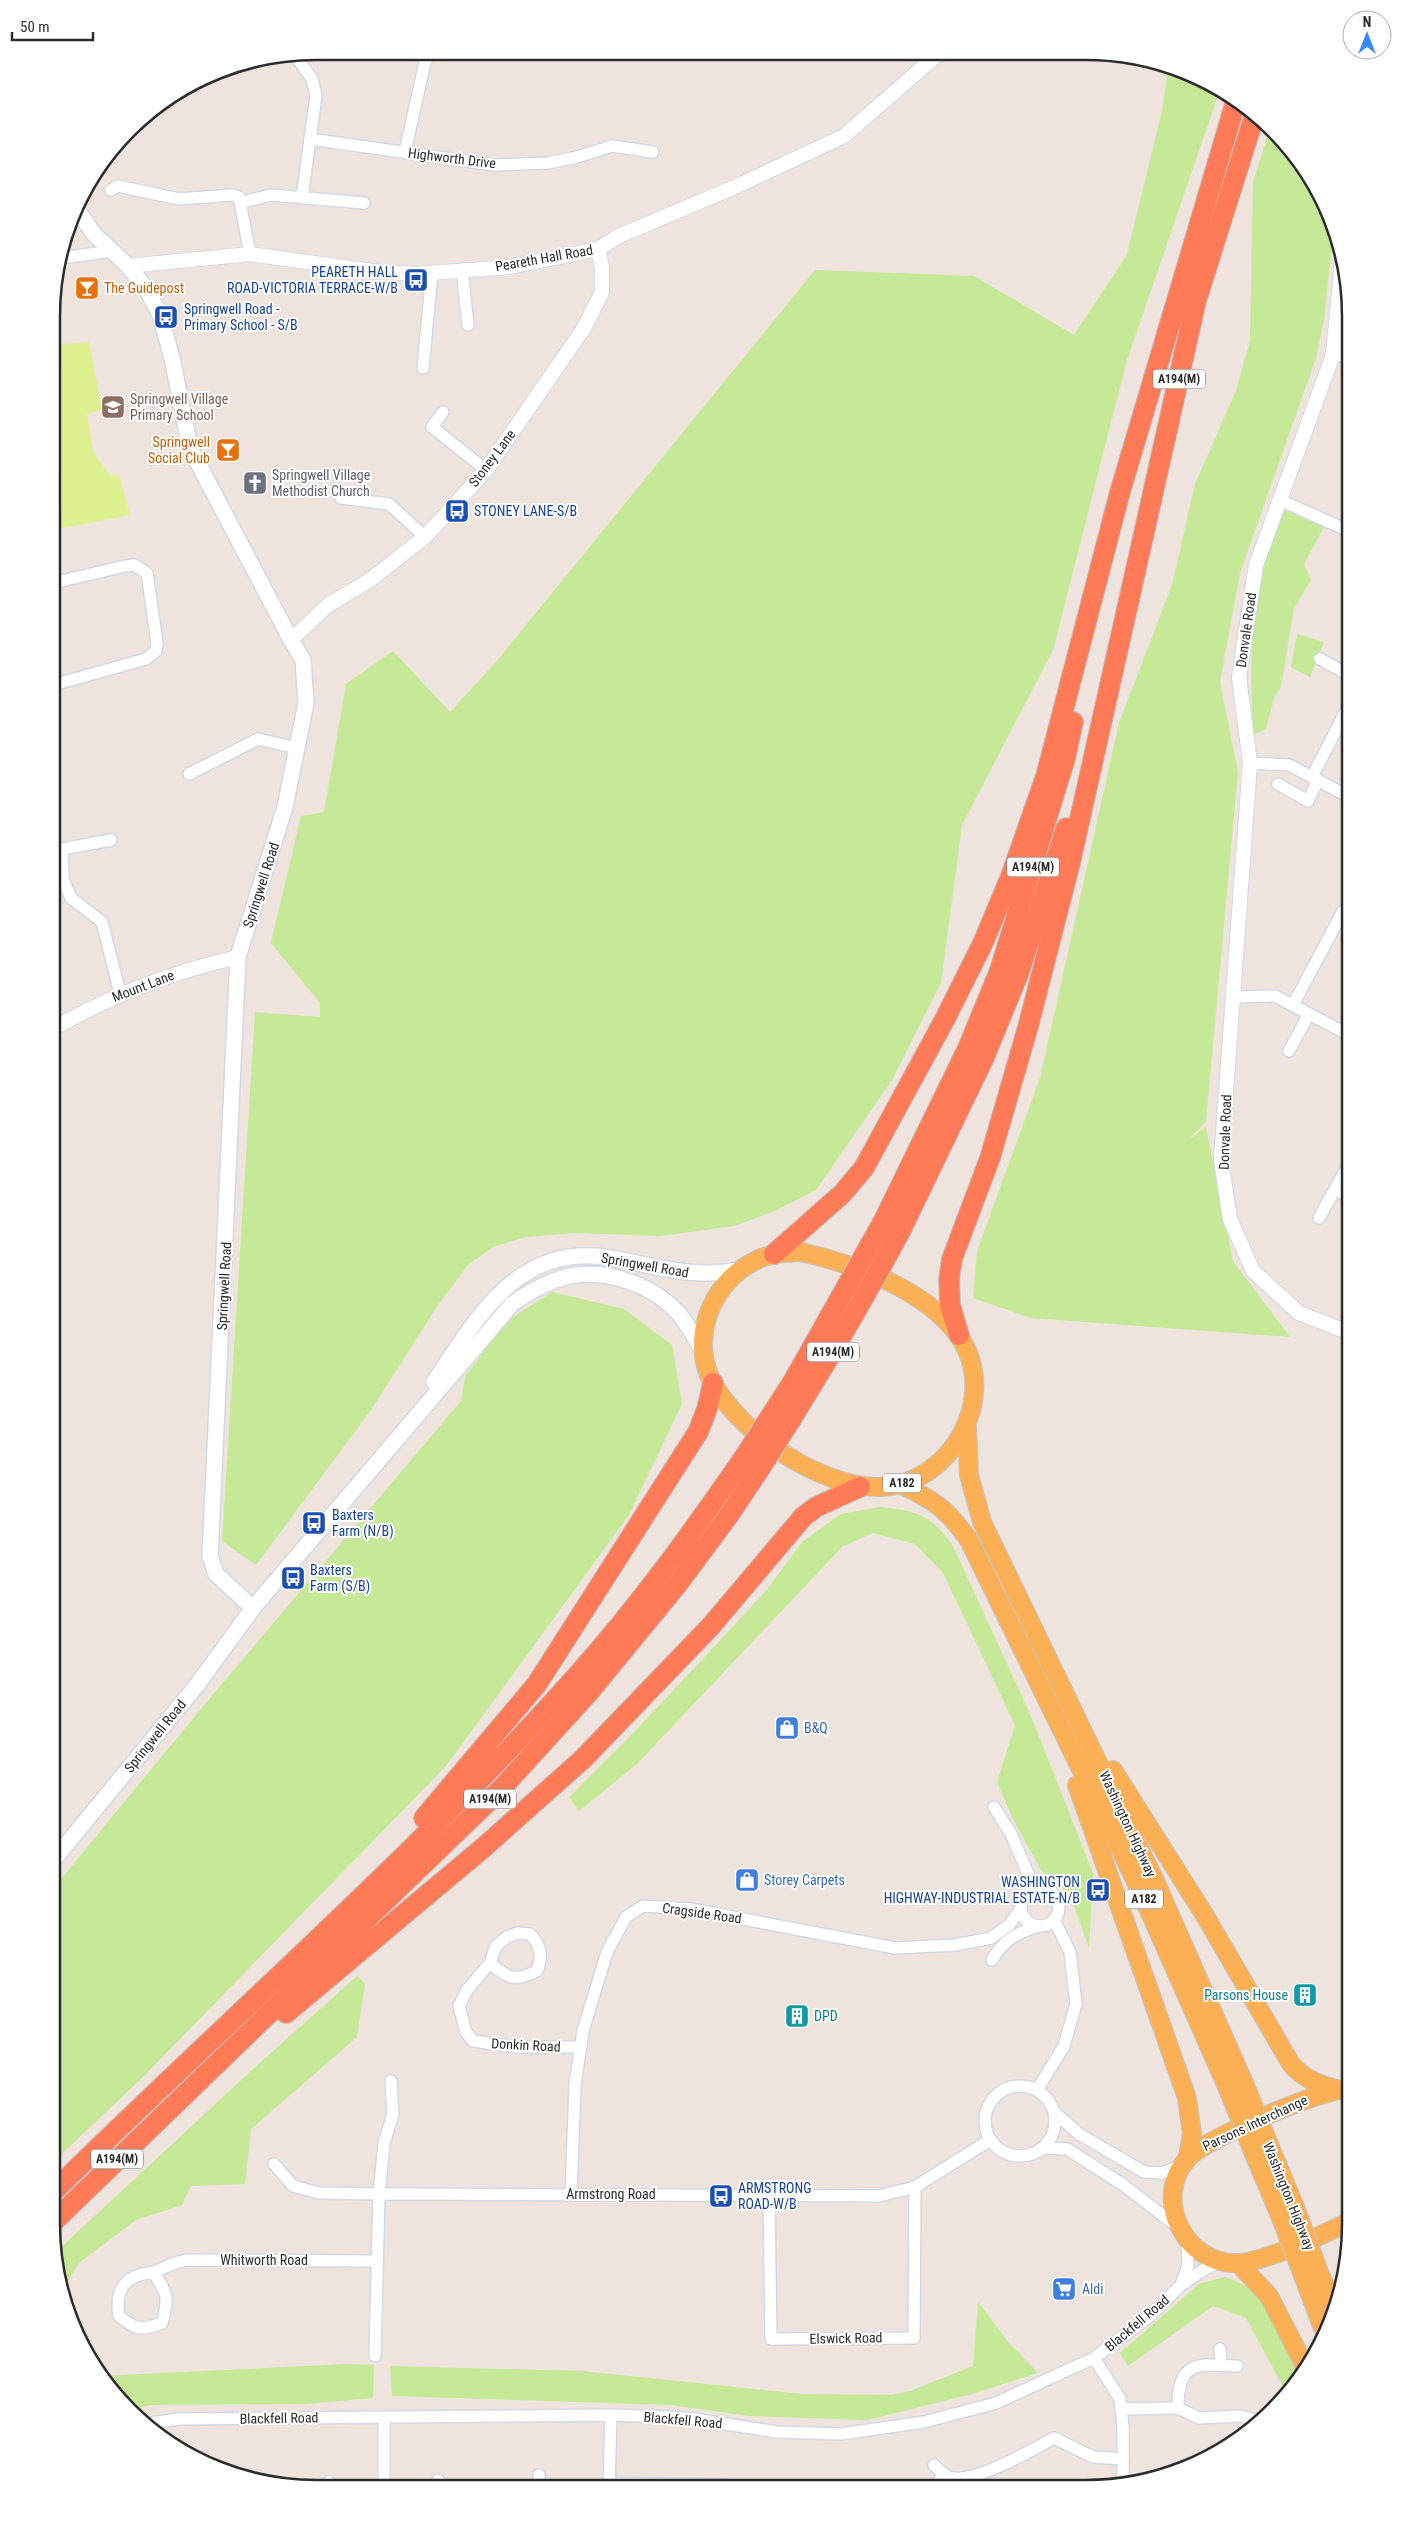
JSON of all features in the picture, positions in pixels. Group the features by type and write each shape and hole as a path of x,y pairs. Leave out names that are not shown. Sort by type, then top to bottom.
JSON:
{"highway":[{"name":"A194(M)","path":"774,1254 842,1194 864,1168 936,1036 983,942 1012,876 1046,776 1120,492 1234,107"},
{"name":"A194(M)","path":"958,1335 950,1306 949,1279 952,1259 990,1158 1028,1028 1070,863 1196,301 1253,122"},
{"name":"A194(M)","path":"60,2215 500,1790 590,1690 677,1585 729,1515 752,1463 794,1380 882,1222 968,1048 1000,970 1065,759 1120,492"},
{"name":"A194(M)","path":"60,2185 337,1921 483,1778 576,1677 810,1392 857,1312 901,1230 983,1060 1018,975 1066,831 1118,648"},
{"name":"A194(M)","path":"337,1921 537,1684 682,1460 698,1432 707,1409 713,1383"},
{"name":"A194(M)","path":"184,2095 360,1953 533,1806 640,1702 711,1626 804,1517 823,1504 860,1486"}],"main road":[{"name":"Springwell Road","path":"81,215 94,234 128,266 146,288 160,316 172,358 190,448 291,640 304,660 306,703 286,807 238,957 210,1556 216,1574 253,1608"},
{"name":"A182","path":"801,1252 850,1265 873,1275 938,1312 958,1335 967,1352 973,1379 972,1406 967,1424 959,1441 934,1468 900,1484 880,1487 860,1486 831,1479 801,1464 774,1446 725,1402 713,1383 704,1353 704,1330 710,1307 722,1287 739,1270 756,1260 774,1254 801,1252"},
{"name":"Springwell Road","path":"396,1437 492,1299 510,1282 534,1268 573,1257 593,1256 699,1275 739,1270"},
{"name":"Springwell Road","path":"60,1852 197,1685 253,1608 396,1437 512,1304 533,1289 558,1279 586,1276 616,1278 641,1286 663,1299 680,1315 704,1353"},
{"name":"Washington Highway","path":"967,1424 969,1476 982,1522 1072,1705 1184,1944 1236,2086 1287,2210 1311,2275 1322,2322"},
{"name":"Washington Highway","path":"900,1484 934,1500 952,1516 969,1540 1236,2086"},
{"path":"1072,1705 1204,1914 1291,2064 1300,2075 1316,2084 1342,2087"},
{"path":"1052,1713 1187,2098 1192,2134 1185,2161 1174,2186 1173,2208 1183,2234 1196,2249 1230,2262 1269,2296 1302,2361"},
{"name":"Parsons Interchange","path":"1185,2161 1203,2145 1314,2096 1342,2088"},
{"path":"1230,2262 1262,2258 1342,2225"},
{"name":"Washington Highway","path":"1311,2275 1330,2301"}],"street":[{"path":"405,152 427,60"},
{"name":"Peareth Hall Road","path":"128,266 250,254 378,272 432,272 510,267 598,249 619,236 737,186 844,136 931,60"},
{"path":"299,61 312,80 316,96 302,198"},
{"name":"Highworth Drive","path":"310,139 494,165 548,163 577,157 612,146 652,152"},
{"path":"112,190 118,186 179,199 232,195 239,197 250,254"},
{"path":"247,201 271,195 364,203"},
{"name":"Stoney Lane","path":"291,640 328,605 370,580 425,537 486,470 584,328 602,292 602,267 598,249"},
{"path":"67,257 113,251"},
{"path":"462,270 468,325"},
{"path":"423,368 432,272"},
{"name":"Donvale Road","path":"1340,283 1333,354 1256,565 1239,677 1250,763 1221,1160 1230,1219 1253,1271 1299,1313 1342,1326"},
{"path":"1333,354 1342,356"},
{"path":"443,412 432,427 486,470"},
{"path":"341,498 389,504 425,537"},
{"path":"1280,500 1342,528"},
{"path":"60,581 125,566 141,568 148,573 157,643 156,650 146,659 60,683"},
{"path":"1320,659 1342,671"},
{"path":"1278,784 1308,801 1315,779 1342,720"},
{"path":"189,774 258,739 297,748"},
{"path":"1250,763 1289,764 1342,793"},
{"path":"111,840 62,849 63,880 71,898 102,922 120,993"},
{"path":"1293,1005 1342,913"},
{"name":"Mount Lane","path":"60,1021 120,993 204,964 238,957"},
{"path":"1233,997 1275,996 1342,1032"},
{"path":"1290,1051 1309,1014"},
{"path":"1319,1218 1342,1178"},
{"path":"1336,1190 1342,1193"},
{"path":"994,1807 1011,1834 1035,1890"},
{"path":"991,1938 990,1950 992,1960 1003,1943 1015,1933 1039,1926 1054,1920 1059,1909 1055,1896 1046,1890 1035,1890 1025,1897 1021,1909 1027,1921 1039,1926"},
{"name":"Cragside Road","path":"571,2194 575,2084 581,2047 595,1986 607,1952 626,1917 643,1906 691,1909 895,1948 955,1945 991,1938 1009,1925 1021,1909"},
{"path":"1037,2090 1064,2046 1076,2004 1070,1952 1054,1920"},
{"name":"Donkin Road","path":"490,1962 506,1976 524,1977 538,1971 542,1960 539,1944 530,1934 517,1933 507,1937 496,1946 490,1962 467,1990 459,2006 463,2026 473,2041 516,2046 581,2047"},
{"path":"375,2356 379,2194 384,2143 393,2114 391,2080"},
{"path":"1054,2112 1053,2133 1043,2148 1034,2153 1014,2155 1002,2151 990,2140 986,2128 986,2114 996,2096 1015,2086 1037,2090 1045,2096 1054,2112 1079,2134 1144,2172 1162,2173 1185,2161"},
{"name":"Armstrong Road","path":"274,2164 293,2186 318,2193 879,2196 915,2187 990,2140"},
{"path":"1043,2148 1067,2149 1122,2184 1183,2234"},
{"name":"Elswick Road","path":"769,2195 771,2339 914,2338 915,2187"},
{"name":"Blackfell Road","path":"1181,2285 1188,2266 1183,2234"},
{"name":"Whitworth Road","path":"153,2272 164,2287 168,2303 162,2323 145,2329 131,2326 119,2316 117,2300 122,2286 137,2275 153,2272 169,2264 187,2260 377,2261"},
{"name":"Blackfell Road","path":"155,2422 178,2419 611,2415 688,2418 777,2432 841,2434 924,2422 996,2404 1094,2358 1150,2316 1181,2285 1202,2270 1230,2262"},
{"path":"1220,2349 1221,2365"},
{"path":"1094,2358 1120,2399 1123,2477"},
{"path":"1178,2408 1178,2391 1181,2378 1191,2368 1206,2365 1237,2366"},
{"path":"1121,2409 1178,2408 1199,2418 1240,2416 1252,2419"},
{"path":"609,2480 611,2415"},
{"path":"384,2417 384,2480"},
{"path":"938,2480 938,2469 953,2478 989,2472 1054,2438 1093,2457 1123,2460"},
{"path":"539,2475 539,2480"}],"green space":[{"path":"1167,74 1199,86 1218,96 1127,360 1053,650 962,825 941,983 892,1080 816,1190 775,1211 734,1226 660,1236 575,1233 526,1237 493,1247 468,1265 438,1305 371,1410 256,1565 222,1541 255,1012 320,1017 320,1003 271,943 301,816 324,812 346,684 393,651 450,712 496,662 815,270 974,276 1074,335 1127,255 1163,106"},
{"path":"1268,136 1289,160 1308,188 1316,203 1332,246 1324,321 1316,358 1240,573 1220,682 1238,772 1206,1121 1188,1140 1206,1127 1233,1261 1290,1337 1031,1318 973,1298 977,1251 1040,1078 1119,723 1172,585 1195,484 1235,393 1250,341 1253,182"},
{"path":"89,342 102,410 87,414 93,451 110,476 119,475 130,515 60,529 60,344"},
{"path":"1282,509 1324,527 1304,564 1311,580 1294,608 1281,687 1275,695 1266,729 1253,735 1252,651 1255,609 1258,588 1269,545"},
{"path":"1297,634 1324,642 1310,677 1291,667"},
{"path":"552,1292 624,1309 672,1345 682,1404 629,1515 446,1766 142,2078 60,2155 60,1880 205,1704 461,1401 465,1376 507,1321"},
{"path":"880,1507 904,1510 922,1516 937,1527 953,1546 1031,1716 1093,1873 1089,1948 1070,1895 1041,1870 1014,1821 997,1782 1015,1725 943,1573 915,1544 873,1533 842,1547 637,1764 579,1811 569,1797 640,1726 765,1592 803,1541 841,1514"},
{"path":"357,1976 365,1983 357,2037 251,2129 245,2184 191,2186 182,2205 136,2220 79,2263 67,2283 61,2247 252,2070"},
{"path":"1225,2277 1257,2290 1296,2370 1283,2387 1246,2318 1213,2306 1128,2366 1120,2353 1199,2284"},
{"path":"978,2302 1008,2342 1038,2373 972,2394 868,2420 750,2416 670,2405 392,2396 390,2366 582,2371 802,2394 892,2395 910,2391 973,2366"},
{"path":"345,2364 374,2365 373,2398 306,2404 150,2405 139,2408 110,2376"}],"place":[{"name":"PEARETH HALL ROAD-VICTORIA TERRACE-W/B","path":"416,280"},
{"name":"The Guidepost","path":"87,288"},
{"name":"Springwell Road - Primary School - S/B","path":"166,317"},
{"name":"Springwell Village Primary School","path":"113,407"},
{"name":"Springwell Social Club","path":"228,450"},
{"name":"Springwell Village Methodist Church","path":"255,483"},
{"name":"STONEY LANE-S/B","path":"457,511"},
{"name":"Baxters Farm (N/B)","path":"314,1523"},
{"name":"Baxters Farm (S/B)","path":"293,1578"},
{"name":"B&Q","path":"787,1728"},
{"name":"Storey Carpets","path":"747,1880"},
{"name":"WASHINGTON HIGHWAY-INDUSTRIAL ESTATE-N/B","path":"1098,1890"},
{"name":"Parsons House","path":"1305,1995"},
{"name":"DPD","path":"797,2016"},
{"name":"ARMSTRONG ROAD-W/B","path":"721,2196"},
{"name":"Aldi","path":"1064,2289"}]}
